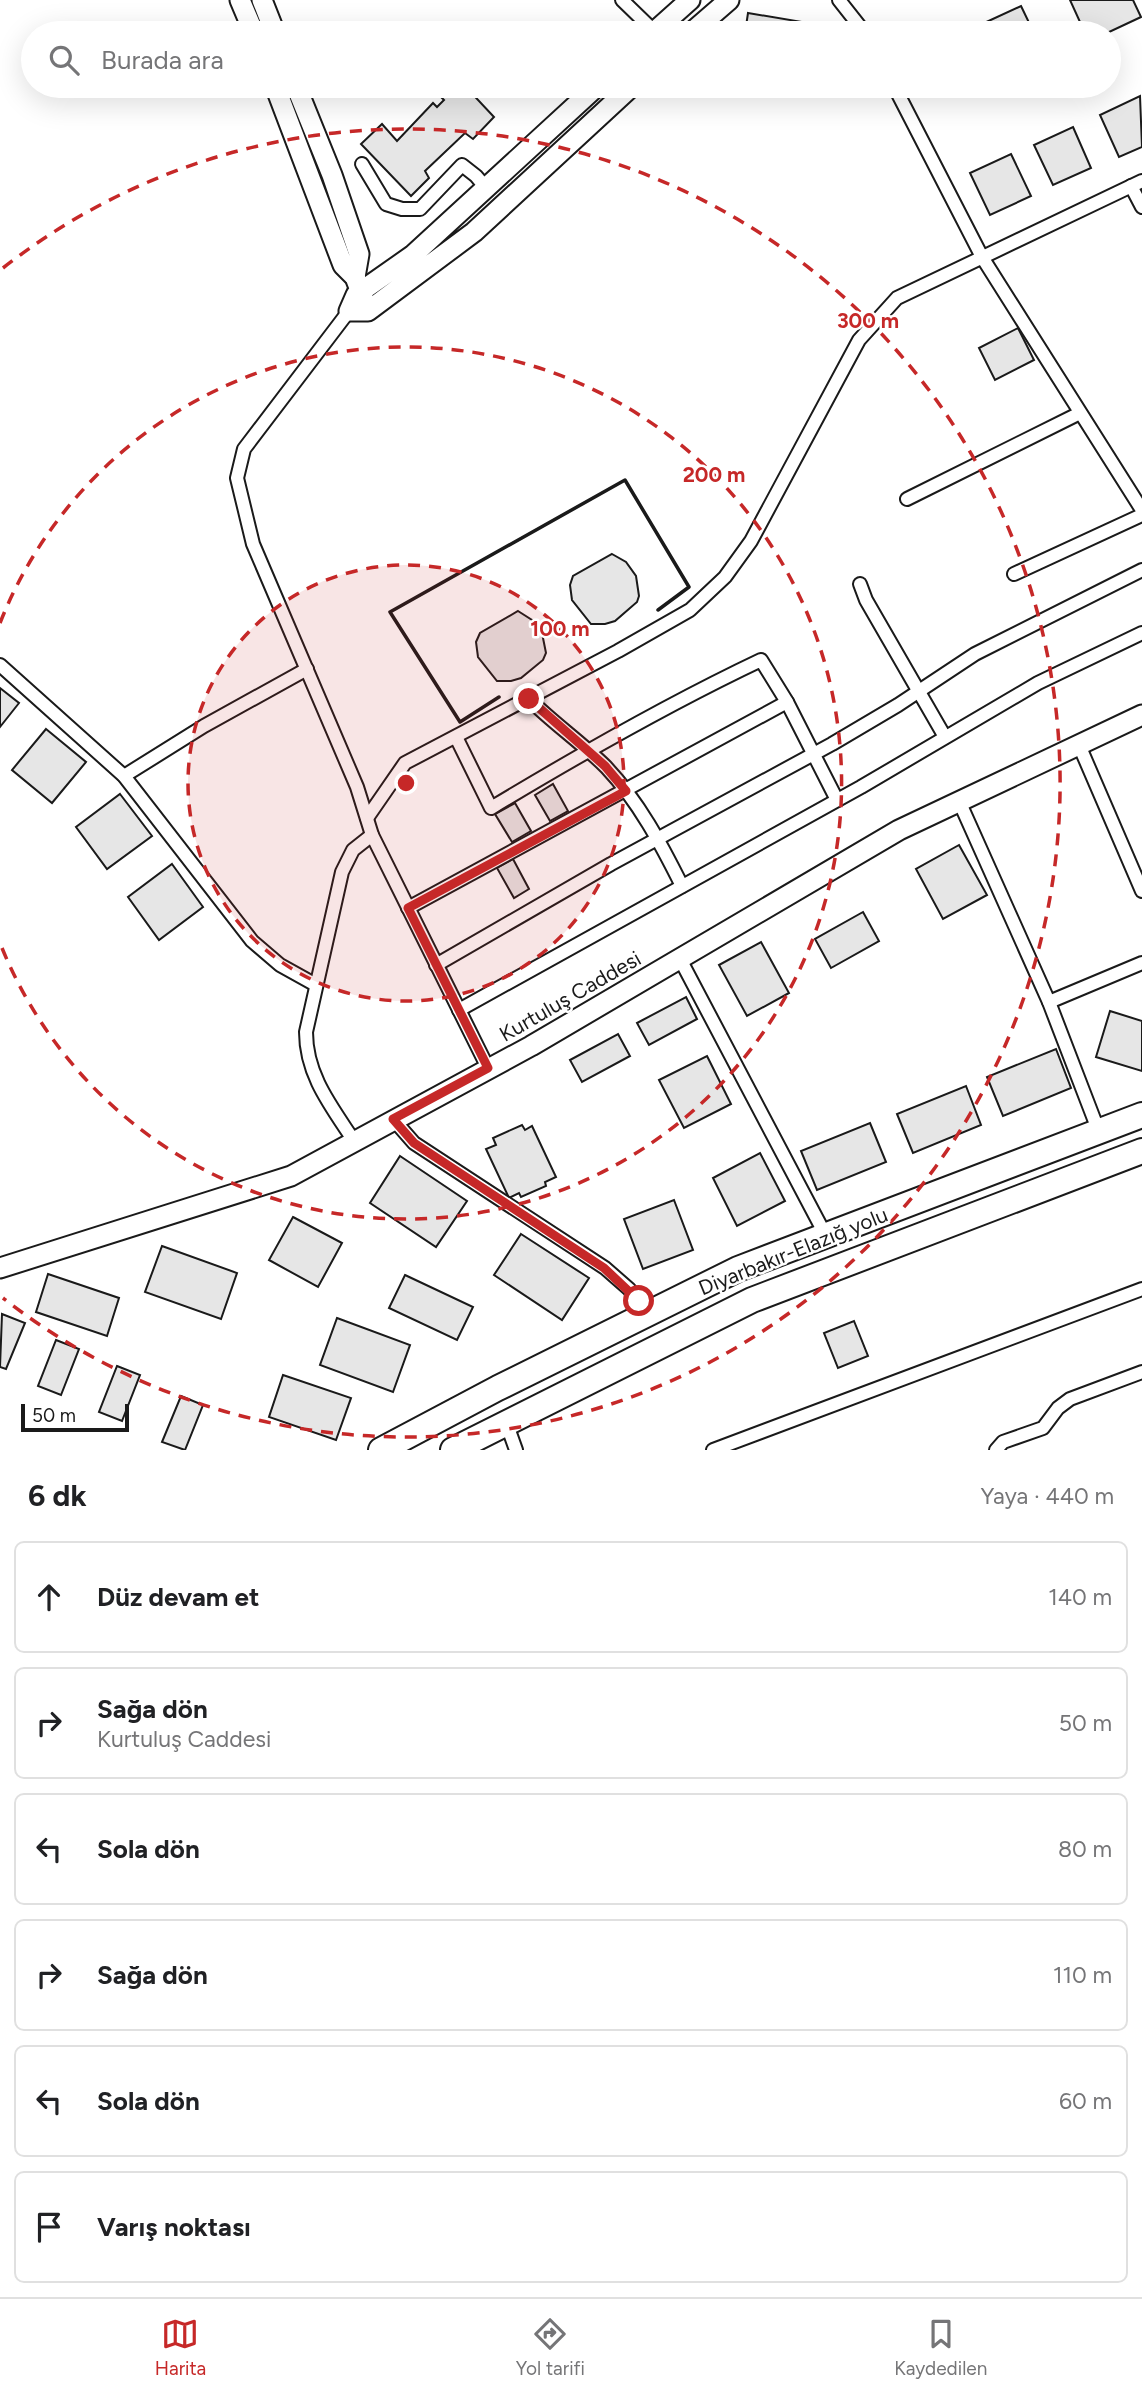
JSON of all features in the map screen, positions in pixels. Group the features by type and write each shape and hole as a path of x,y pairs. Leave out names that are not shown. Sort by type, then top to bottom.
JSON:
{"highway":[{"name":"Diyarbakır-Elazığ yolu","path":"381,1450 498,1388 738,1269 1142,1115"},
{"name":"Diyarbakır-Elazığ yolu","path":"453,1450 752,1300 1142,1152"}],"main road":[{"path":"240,0 249,21"},
{"path":"262,0 270,21"},
{"path":"667,21 690,0"},
{"path":"705,21 729,0"},
{"path":"280,98 343,265 358,284"},
{"path":"301,98 332,175 359,254 356,295 359,311 474,232 619,98"},
{"path":"358,284 413,255 584,98"},
{"name":"Kurtuluş Caddesi","path":"0,1268 291,1176 531,1046 900,830 1142,715"}],"street":[{"path":"622,0 642,21"},
{"path":"839,0 856,21"},
{"path":"900,98 982,257 1142,512 1014,574"},
{"path":"362,164 386,204 402,209 420,209 462,165 487,189"},
{"path":"366,818 405,763 529,699 690,610 725,577 751,541 859,340 897,298 1137,183 1142,208"},
{"path":"359,311 244,449 237,478 253,544 357,787 372,835 488,1068"},
{"path":"906,499 1080,413"},
{"path":"436,965 898,705 975,654 1142,570"},
{"path":"860,584 866,600 945,737"},
{"path":"459,1010 837,800 1038,683 1142,633"},
{"path":"456,737 491,808 588,750 710,684 761,660 787,702 837,800"},
{"path":"0,665 124,776 252,941 280,965 316,985"},
{"path":"124,776 204,726 307,669"},
{"path":"529,699 588,750 626,791 659,838 682,886"},
{"path":"408,908 787,702"},
{"path":"1079,745 1142,891"},
{"path":"959,801 1049,1002 1099,1132"},
{"path":"354,1141 318,1086 307,1057 307,1020 342,872 353,850 372,835"},
{"path":"680,959 826,1236"},
{"path":"1049,1002 1142,963"},
{"path":"393,1119 414,1143 604,1268 629,1289 649,1314"},
{"path":"713,1450 1142,1289"},
{"path":"996,1450 1003,1443 1043,1428 1058,1408 1070,1399 1142,1372"},
{"path":"506,1422 516,1450"}],"building":[{"path":"1070,0 1133,0 1141,17 1121,26 1121,21 1080,21"},
{"path":"1021,6 1028,21 988,21"},
{"path":"748,13 796,21 747,21"},
{"path":"1140,96 1142,147 1119,157 1100,115"},
{"path":"442,98 476,98 494,117 473,139 465,133 425,171 429,178 411,196 361,144 382,124 397,141 433,103 437,107 444,100"},
{"path":"1073,127 1091,168 1053,185 1034,145"},
{"path":"1011,154 1031,196 990,215 970,173"},
{"path":"1018,328 1034,360 995,380 979,348"},
{"path":"612,554 626,562 636,576 639,596 637,602 615,621 591,624 572,600 570,585 573,576"},
{"path":"518,611 532,620 542,633 546,653 543,660 521,678 497,681 478,657 476,642 480,633"},
{"path":"0,688 19,703 0,727"},
{"path":"46,729 86,762 52,803 12,770"},
{"path":"553,784 568,811 550,821 535,795"},
{"path":"120,794 152,836 107,869 76,827"},
{"path":"515,803 531,831 512,842 495,814"},
{"path":"959,845 987,895 943,919 916,869"},
{"path":"513,859 529,889 514,898 497,868"},
{"path":"172,864 203,907 159,940 128,897"},
{"path":"863,912 879,941 831,968 815,939"},
{"path":"761,942 789,993 747,1016 719,965"},
{"path":"686,997 697,1019 649,1045 637,1023"},
{"path":"1110,1011 1142,1021 1142,1071 1096,1057"},
{"path":"618,1034 630,1056 582,1082 570,1060"},
{"path":"1056,1049 1071,1088 1003,1116 987,1077"},
{"path":"707,1056 731,1104 684,1128 659,1080"},
{"path":"966,1086 981,1125 913,1153 897,1114"},
{"path":"870,1123 886,1162 817,1190 801,1151"},
{"path":"522,1125 525,1130 532,1126 556,1177 545,1182 546,1186 521,1197 519,1193 509,1198 486,1149 496,1145 493,1138"},
{"path":"760,1153 785,1201 737,1226 713,1178"},
{"path":"400,1156 467,1201 436,1247 370,1203"},
{"path":"674,1200 693,1250 643,1269 624,1219"},
{"path":"293,1217 342,1243 318,1287 269,1260"},
{"path":"521,1234 589,1278 562,1320 494,1275"},
{"path":"162,1246 237,1273 221,1319 145,1292"},
{"path":"48,1274 119,1298 107,1336 36,1312"},
{"path":"405,1275 473,1307 457,1340 389,1308"},
{"path":"2,1314 25,1323 6,1369 0,1367"},
{"path":"337,1318 410,1345 393,1392 320,1365"},
{"path":"854,1321 868,1356 838,1368 824,1333"},
{"path":"56,1340 79,1349 61,1395 38,1386"},
{"path":"117,1366 140,1375 122,1421 99,1412"},
{"path":"283,1375 351,1398 336,1440 269,1417"},
{"path":"181,1396 203,1405 185,1450 162,1442"}],"wall":[{"path":"499,697 460,722 390,612 625,480 689,587 658,610"}],"route":[{"path":"529,699 605,766 626,791 408,908 488,1068 393,1119 414,1143 604,1268 639,1301"}]}
